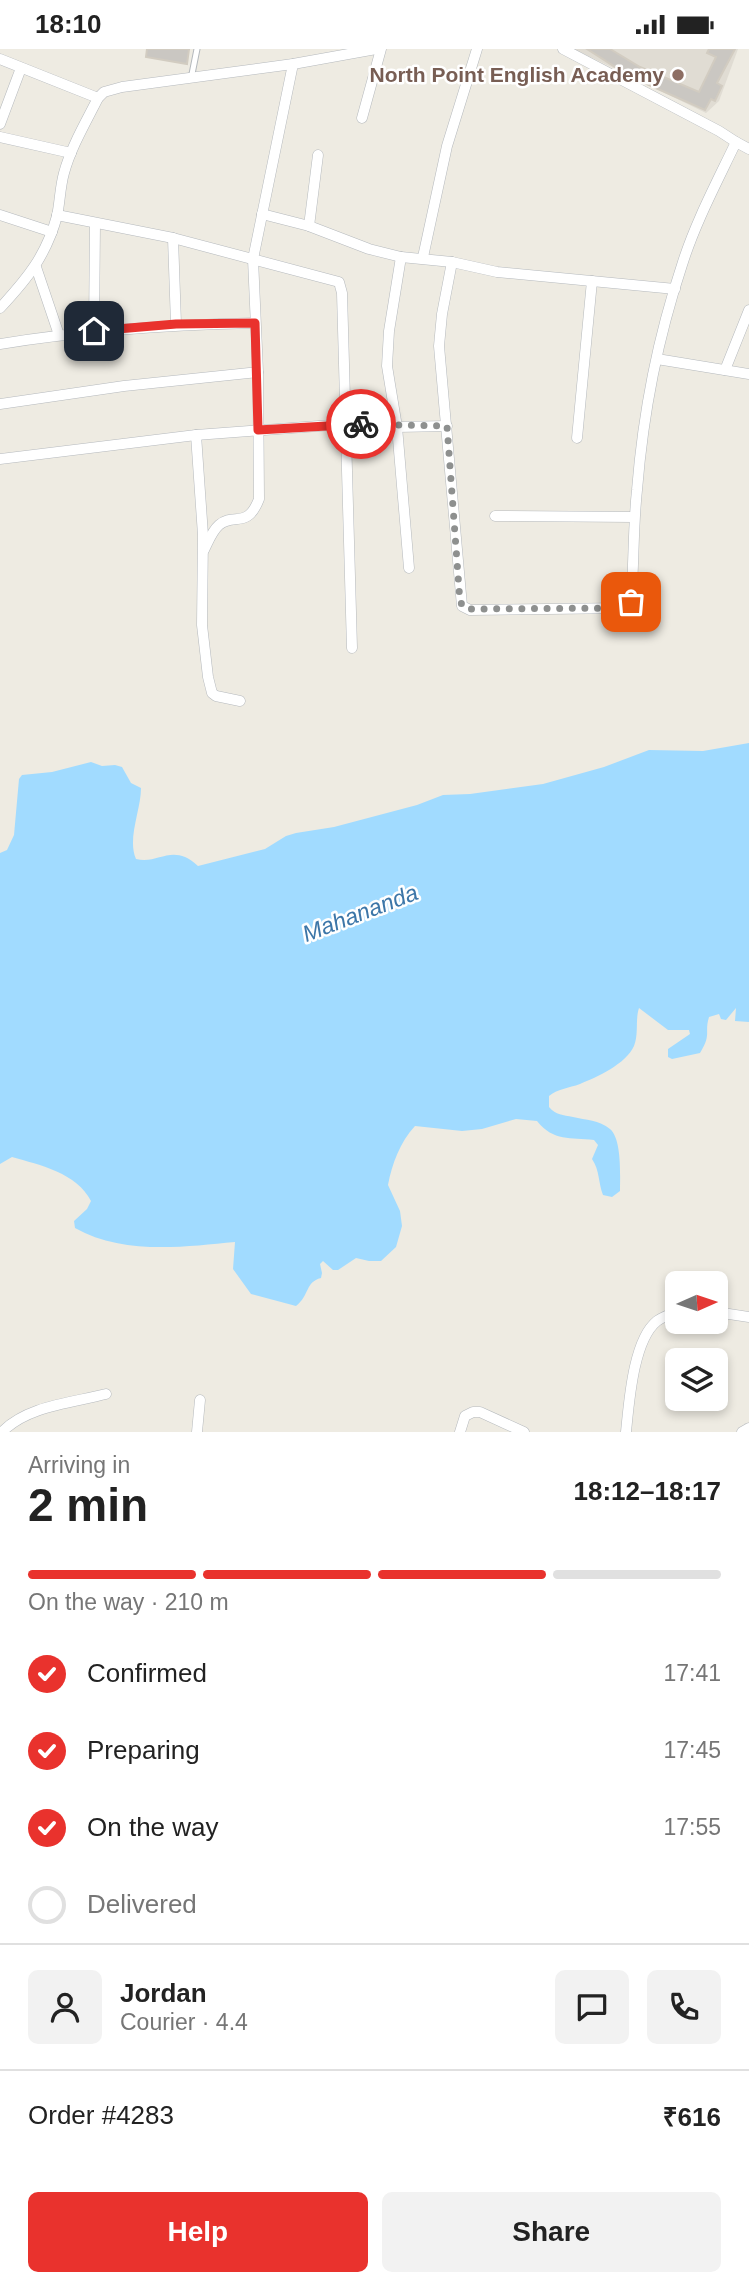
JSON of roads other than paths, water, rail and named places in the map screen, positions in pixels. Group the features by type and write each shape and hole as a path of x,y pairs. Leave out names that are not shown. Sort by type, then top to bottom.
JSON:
{"street":[{"path":"0,308 36,267 57,215 64,171 98,98 112,89 293,64 376,49"},
{"path":"362,118 381,49"},
{"path":"423,257 447,146 477,49"},
{"path":"563,49 749,149"},
{"path":"0,59 98,98"},
{"path":"204,550 220,524 245,519 257,506 260,493 253,259 293,64"},
{"path":"0,124 21,68"},
{"path":"0,137 71,153"},
{"path":"452,262 439,347 460,602 466,609 618,608 630,605 634,517 646,419 657,359 691,240 736,142"},
{"path":"309,226 318,155"},
{"path":"262,214 309,226 369,249 401,257 423,257 497,272 675,289"},
{"path":"0,215 52,232"},
{"path":"57,215 173,238 339,282 342,293 352,648"},
{"path":"94,331 95,223"},
{"path":"173,238 176,324"},
{"path":"401,257 387,351 410,568"},
{"path":"36,267 59,335"},
{"path":"577,438 592,281"},
{"path":"725,370 749,310"},
{"path":"0,344 94,331 176,324 255,323"},
{"path":"657,359 749,374"},
{"path":"0,404 124,386 258,372"},
{"path":"0,459 196,435 346,423 397,427 447,426"},
{"path":"196,435 204,550 202,625 210,688 216,696 240,701"},
{"path":"495,516 634,517"},
{"path":"728,1314 749,1317"},
{"path":"626,1432 643,1339 655,1323 665,1318"},
{"path":"2,1432 14,1420 27,1414 106,1394"},
{"path":"197,1432 200,1400"},
{"path":"460,1432 466,1416 473,1412 480,1412 524,1432"},
{"path":"742,1432 749,1428"}],"lane":[{"path":"191,79 197,49"}],"water":[{"name":"Mahananda","path":"749,743 749,1022 735,1021 736,1008 726,1020 721,1019 719,1014 709,1017 707,1037 700,1053 672,1059 668,1057 668,1049 690,1034 689,1030 668,1030 639,1008 634,1046 625,1059 594,1078 549,1096 549,1107 554,1112 597,1122 614,1134 619,1158 620,1191 612,1197 603,1195 601,1190 592,1159 598,1145 594,1140 556,1135 537,1121 516,1119 482,1129 462,1131 415,1126 397,1154 388,1185 400,1211 402,1226 396,1247 381,1261 356,1258 338,1270 333,1270 323,1261 320,1264 321,1278 312,1283 296,1306 251,1294 233,1269 235,1242 153,1247 133,1246 93,1237 75,1228 74,1221 87,1209 91,1201 77,1183 57,1171 12,1157 0,1164 0,853 7,850 14,835 19,779 22,775 52,772 91,762 102,766 122,767 131,783 141,788 133,843 136,859 173,855 189,859 198,866 265,849 296,833 334,827 417,805 443,795 543,784 604,767 649,750 703,751"}],"place":[{"name":"North Point English Academy","path":"678,75"}]}
